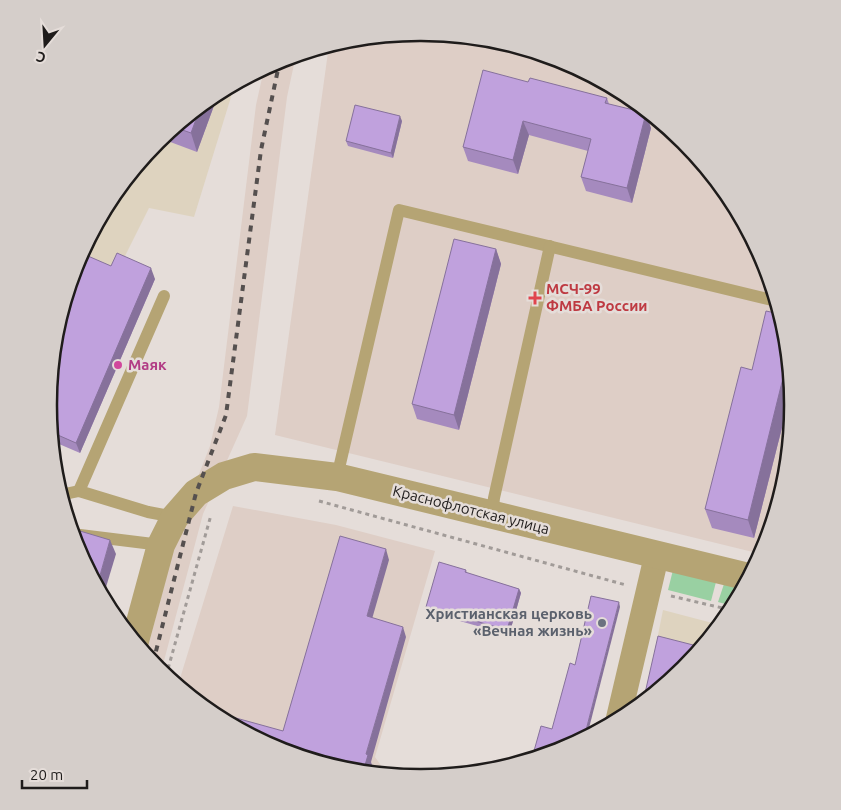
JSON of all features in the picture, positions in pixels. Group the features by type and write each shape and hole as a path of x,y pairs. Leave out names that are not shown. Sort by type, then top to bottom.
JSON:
{"street":[{"name":"Краснофлотская улица","path":"137,633 161,545 175,516 205,501 224,476 254,467 336,477 742,575"},
{"path":"621,708 657,554"}],"lane":[{"path":"336,477 399,210 768,299"},
{"path":"492,515 494,498 550,246"},
{"path":"79,491 164,296"},
{"path":"68,493 79,491 148,512 175,516"},
{"path":"81,535 161,545"}],"path":[{"path":"316,500 649,591 722,608"},
{"path":"168,667 205,501"}],"shaded area":[{"name":"МСЧ-99 ФМБА России","path":"420,41 468,44 491,48 560,69 623,103 642,116 678,148 694,165 723,203 736,223 757,266 772,311 781,358 784,405 783,429 781,452 772,499 753,552 275,435 328,54 350,48 373,44"},
{"path":"294,64 287,97 247,416 203,514 164,662 148,646 181,520 210,446 219,407 256,105 262,78"},
{"path":"232,94 194,217 149,208 115,276 85,263 105,223 132,184 163,148 199,116"},
{"path":"233,506 336,525 435,551 375,757 382,767 326,756 281,741 218,707 199,694 180,677"},
{"path":"663,610 711,623 678,662 647,689"}],"green space":[{"path":"673,570 716,582 711,601 668,590"},
{"path":"724,584 736,587 725,604 718,602"}],"building":[{"path":"483,70 528,82 530,78 607,98 605,103 633,110 645,118 627,188 581,177 591,139 523,121 513,160 463,147"},
{"path":"355,105 400,116 391,153 346,141"},
{"path":"196,118 191,133 183,130"},
{"path":"454,239 496,249 454,415 412,404"},
{"path":"117,253 151,268 76,443 59,435 58,381 64,334 76,288 88,256 111,266"},
{"path":"766,311 772,312 783,379 748,520 705,509 741,367 752,370"},
{"path":"80,532 110,540 100,577 84,544"},
{"path":"340,536 386,549 367,616 403,627 366,754 368,755 365,765 326,756 281,741 236,718 283,731"},
{"path":"439,562 519,589 507,630 426,607"},
{"path":"591,596 619,602 587,728 560,741 534,750 541,726 552,729 570,663 575,665"},
{"path":"658,636 694,645 678,662 646,691"}],"railway":[{"path":"155,654 196,493 226,415 261,150 278,71"}],"place":[{"name":"МСЧ-99 ФМБА России","path":"535,298"},
{"name":"Маяк","path":"118,365"},
{"name":"Христианская церковь «Вечная жизнь»","path":"602,623"}]}
